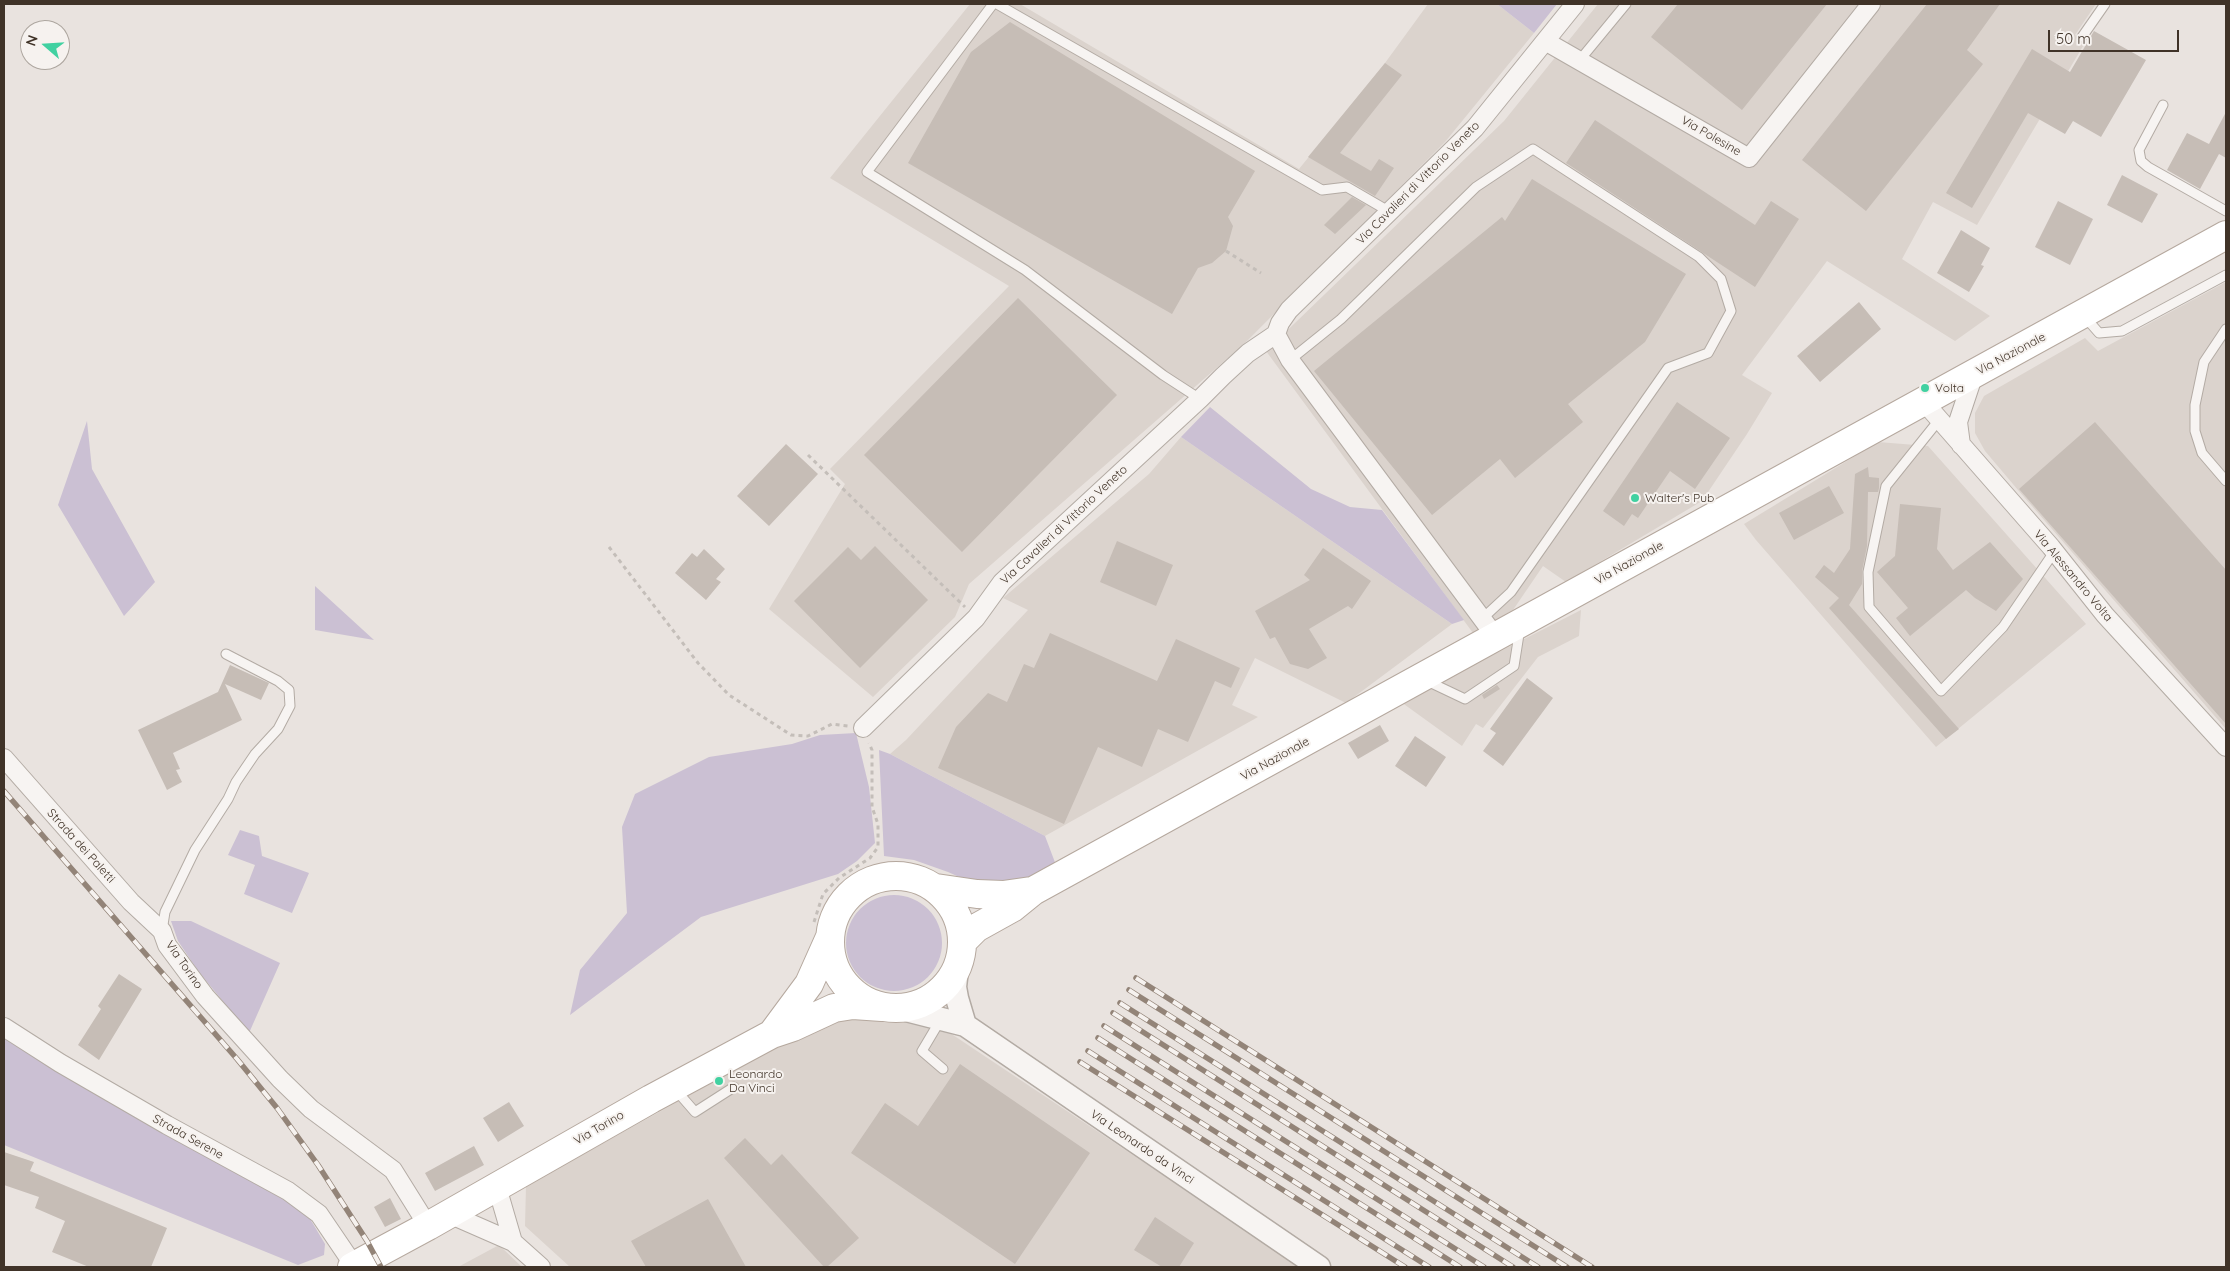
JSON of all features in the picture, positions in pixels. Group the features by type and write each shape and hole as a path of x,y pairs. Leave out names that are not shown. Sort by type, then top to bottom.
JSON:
{"main road":[{"name":"Via Nazionale","path":"963,941 976,928 1012,908 1033,891 1421,678 1489,627 1521,622 1932,411 1974,374 2226,235"},
{"path":"887,876 906,876 918,879 936,888 949,901 958,917 963,941 957,969 943,989 933,998 921,1004 892,1008 858,997 842,981 832,962 821,931 846,898 870,881 887,876"},
{"name":"Via Nazionale","path":"936,888 977,894 1003,895 1033,891"},
{"name":"Via Torino","path":"772,1034 809,984 821,931"},
{"name":"Via Torino","path":"354,1267 673,1087 772,1034 793,1027 834,1008 854,1005 892,1008"}],"street":[{"name":"Via Cavalieri di Vittorio Veneto","path":"863,728 976,618 1002,582 1248,353 1276,334 1280,323 1289,310 1475,128 1575,4"},
{"name":"Via Polesine","path":"1545,41 1749,158 1871,4"},
{"path":"1276,334 1290,360 1489,627"},
{"path":"1961,445 1958,422 1974,374"},
{"name":"Via Alessandro Volta","path":"1932,411 2054,552 2105,615 2226,747"},
{"name":"Strada dei Paletti","path":"4,758 131,902 162,931"},
{"name":"Via Torino","path":"162,931 167,945 205,996 280,1078 311,1109 393,1170 439,1220"},
{"path":"957,969 957,998 965,1025"},
{"name":"Via Leonardo da Vinci","path":"892,1008 965,1025 1319,1267"},
{"name":"Strada Serene","path":"4,1027 60,1063 288,1191 319,1214 354,1267"},
{"path":"497,1187 513,1242"},
{"path":"439,1220 513,1242 540,1267"}],"lane":[{"path":"992,4 867,172 1026,270 1163,375 1200,399"},
{"path":"997,4 1322,190 1347,188 1390,212"},
{"path":"1579,61 1626,4"},
{"path":"2082,37 2105,4"},
{"path":"2163,105 2139,150 2141,160 2148,167 2226,211"},
{"path":"1290,360 1341,319 1476,186 1533,149 1699,257 1721,279 1731,311 1708,354 1668,368 1511,592 1489,627"},
{"path":"2083,315 2099,333 2122,331 2226,275"},
{"path":"2226,329 2204,362 2195,405 2195,430 2202,453 2226,481"},
{"path":"1932,411 1886,486 1868,572 1869,607 1941,691 2003,627 2054,552"},
{"path":"1421,678 1465,699 1514,666 1521,622"},
{"name":"Via Torino","path":"162,931 165,912 195,850 228,800 236,782 254,754 278,729 290,706 290,690 278,681 226,654"},
{"path":"941,1019 922,1051 943,1069"},
{"path":"673,1087 695,1112 734,1087"}],"path":[{"path":"1226,251 1261,273"},
{"path":"808,455 976,618"},
{"path":"609,547 698,663 729,695 791,735 808,736 832,724 863,728 872,750 872,807 878,824 878,846 870,858 839,878 823,894 821,931"}],"shaded area":[{"path":"970,4 1020,4 1299,169 1385,63 1428,4 1497,4 1534,33 1445,142 1244,344 969,584 955,617 873,697 769,609 845,484 830,469 1009,286 830,178"},
{"path":"1497,4 1557,4 1534,33"},
{"path":"1598,4 2096,4 2075,35 2086,41 1977,225 1933,202 1902,259 1990,316 1955,341 1827,261 1742,375 1772,393 1702,501 1566,582 1543,566 1513,610 1473,633 1266,351 1504,121"},
{"path":"2226,282 2226,729 1985,451 1975,433 1975,413 1984,396 2085,338 2098,351"},
{"path":"1210,407 1311,489 1350,507 1382,510 1464,620 1452,624 1181,437"},
{"path":"87,421 92,469 155,582 124,616 58,505"},
{"path":"1181,437 1452,624 1346,703 1255,658 1232,705 1258,717 1045,836 890,754 906,740 1028,610 1003,598 1149,474"},
{"path":"1878,442 1928,446 2086,624 1936,747 1744,524"},
{"path":"315,586 374,640 315,630"},
{"path":"1581,610 1579,636 1538,657 1483,728 1476,724 1462,746 1401,702"},
{"path":"856,733 869,787 875,843 857,861 838,874 701,917 570,1015 580,970 627,913 622,827 635,794 709,757 792,744 820,735"},
{"path":"879,750 890,754 1045,836 1056,865 1031,877 1004,883 975,884 914,860 884,856"},
{"path":"240,830 259,836 262,856 309,873 292,913 244,894 255,865 228,855"},
{"path":"894,895 912,899 928,909 938,925 942,943 938,961 928,977 912,987 894,991 876,987 860,977 850,961 846,943 850,925 860,909 876,899"},
{"path":"171,921 191,921 280,963 249,1033 198,971 178,941"},
{"path":"864,1016 923,1021 947,1031 1301,1267 570,1267 525,1226 526,1186 787,1041 845,1017"},
{"path":"4,1036 286,1195 309,1217 325,1244 324,1255 298,1265 4,1145"},
{"path":"499,1245 522,1267 458,1267"}],"building":[{"path":"1678,4 1827,4 1742,110 1651,37"},
{"path":"1927,4 2000,4 1967,50 1983,64 1866,211 1802,160"},
{"path":"1010,22 1255,171 1228,217 1233,226 1226,251 1212,263 1198,268 1172,314 908,163 971,52"},
{"path":"2094,31 2146,60 2101,137 2073,121 2065,134 2028,113 1972,208 1946,193 2032,49 2070,72"},
{"path":"1385,63 1402,75 1340,153 1371,171 1379,159 1394,168 1375,196 1308,157"},
{"path":"2226,112 2226,158 2219,154 2200,189 2167,170 2187,133 2209,144"},
{"path":"1595,120 1755,225 1771,201 1799,219 1755,287 1566,163"},
{"path":"2122,175 2158,194 2142,223 2107,205"},
{"path":"1532,179 1686,274 1645,342 1568,404 1583,422 1515,478 1500,459 1432,515 1314,371 1502,217 1505,221"},
{"path":"1352,197 1366,205 1335,234 1324,225"},
{"path":"2058,201 2093,219 2070,265 2035,247"},
{"path":"1961,230 1990,248 1981,265 1984,266 1969,292 1937,273"},
{"path":"1018,298 1117,395 962,552 864,455"},
{"path":"1859,302 1881,329 1820,382 1797,356"},
{"path":"1677,402 1730,438 1695,489 1670,471 1638,518 1632,514 1624,526 1603,511"},
{"path":"2095,422 2226,570 2226,724 2019,489"},
{"path":"786,444 818,474 769,526 737,496"},
{"path":"1868,467 1869,477 1879,478 1879,488 1878,492 1868,492 1867,546 1862,571 1862,584 1849,605 1959,729 1946,739 1829,608 1839,598 1815,577 1824,565 1834,573 1850,549 1855,474"},
{"path":"1829,486 1844,513 1794,540 1779,513"},
{"path":"1900,504 1941,508 1937,549 1953,570 1990,542 2023,579 1996,611 1966,590 1910,636 1896,618 1908,608 1877,572 1895,556"},
{"path":"1117,541 1173,565 1156,606 1100,582"},
{"path":"875,546 928,600 860,668 794,601 848,547 861,560"},
{"path":"1323,548 1371,581 1352,609 1348,606 1309,629 1327,658 1308,669 1290,664 1275,637 1270,639 1255,611 1310,580 1304,575"},
{"path":"704,549 725,569 716,579 721,582 706,600 675,573 692,553 697,557"},
{"path":"1050,633 1157,681 1176,639 1240,668 1231,688 1215,681 1188,742 1158,729 1142,767 1098,747 1064,824 938,768 956,727 988,693 1007,702 1024,664 1034,668"},
{"path":"230,665 269,683 261,700 225,684 242,720 173,753 180,769 176,770 182,782 167,790 138,730 218,692"},
{"path":"1527,678 1553,698 1503,766 1483,751 1496,733 1490,729"},
{"path":"1497,685 1500,689 1484,699 1482,695"},
{"path":"1380,725 1389,741 1358,759 1348,743"},
{"path":"1415,736 1446,757 1426,787 1395,766"},
{"path":"119,974 142,989 99,1060 78,1045 101,1009 98,1006"},
{"path":"960,1064 1090,1153 1015,1264 851,1153 885,1103 918,1126"},
{"path":"509,1102 524,1126 498,1142 483,1118"},
{"path":"745,1138 771,1165 782,1154 859,1238 827,1267 824,1267 724,1158"},
{"path":"474,1146 484,1165 435,1191 425,1173"},
{"path":"4,1152 34,1162 30,1171 167,1228 151,1267 89,1267 52,1252 65,1221 35,1208 39,1197 4,1185"},
{"path":"390,1198 401,1219 385,1227 374,1207"},
{"path":"708,1199 746,1267 646,1267 631,1241"},
{"path":"1155,1217 1194,1243 1179,1267 1162,1267 1134,1250"}],"railway":[{"path":"4,791 237,1059 277,1108 318,1165 367,1241 381,1267"},
{"path":"1136,978 1592,1267"},
{"path":"1129,990 1567,1267"},
{"path":"1120,1003 1538,1267"},
{"path":"1113,1013 1513,1267"},
{"path":"1104,1026 1484,1267"},
{"path":"1098,1038 1460,1267"},
{"path":"1088,1051 1429,1267"},
{"path":"1080,1062 1405,1267"}],"place":[{"name":"Volta","path":"1925,388"},
{"name":"Walter's Pub","path":"1635,498"},
{"name":"Leonardo Da Vinci","path":"719,1081"}]}
